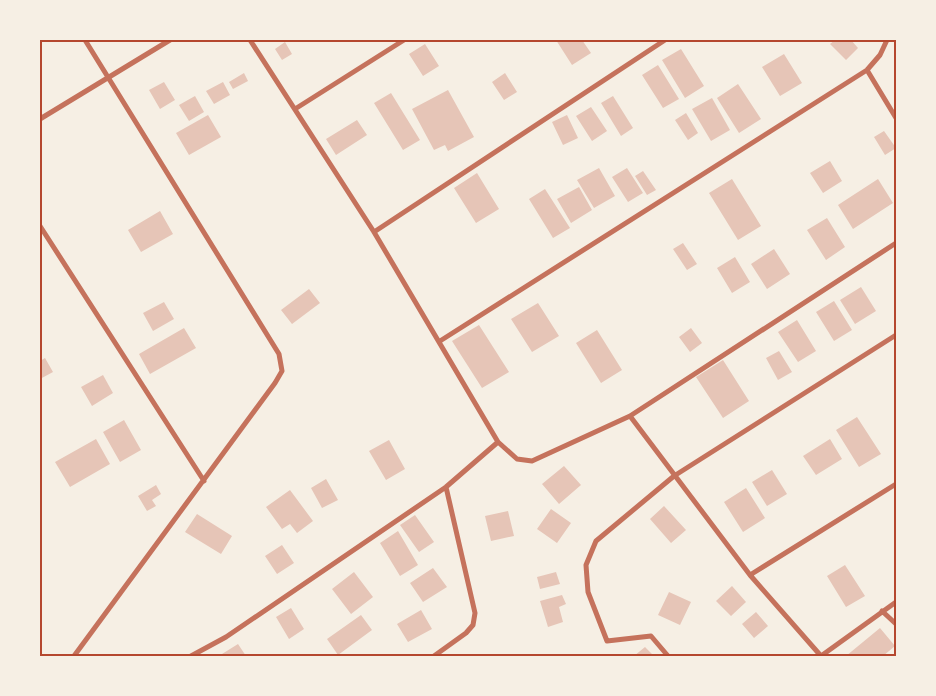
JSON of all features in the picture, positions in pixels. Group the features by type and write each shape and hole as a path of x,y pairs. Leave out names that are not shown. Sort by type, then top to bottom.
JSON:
{"street":[{"path":"74,656 276,383 282,371 279,354 85,40"},
{"path":"40,119 170,40"},
{"path":"250,40 374,232 498,442 516,459 532,461 630,416 896,242"},
{"path":"295,109 404,40"},
{"path":"374,232 664,40"},
{"path":"440,342 867,70 880,55 887,40"},
{"path":"867,70 896,118"},
{"path":"40,226 204,481"},
{"path":"668,656 651,636 607,641 588,592 586,565 596,542 674,476 896,335"},
{"path":"630,416 750,575 821,656 896,602"},
{"path":"191,656 226,637 446,488 498,442"},
{"path":"750,575 896,484"},
{"path":"434,656 466,633 473,625 475,613 446,488"},
{"path":"882,611 896,624"}],"building":[{"path":"556,40 582,40 591,53 572,65"},
{"path":"835,40 851,40 858,48 846,60 830,44"},
{"path":"285,42 292,54 282,60 275,49"},
{"path":"425,44 439,66 423,76 409,54"},
{"path":"681,49 704,86 685,98 662,60"},
{"path":"784,54 802,83 780,96 762,67"},
{"path":"658,65 679,99 663,108 642,75"},
{"path":"244,73 248,81 233,89 229,82"},
{"path":"505,73 517,92 504,100 492,82"},
{"path":"164,82 175,100 160,109 149,90"},
{"path":"223,82 230,95 214,104 206,91"},
{"path":"738,84 761,119 739,133 717,98"},
{"path":"448,90 474,137 448,151 445,145 434,150 412,109"},
{"path":"391,93 420,140 403,150 374,103"},
{"path":"195,96 204,112 189,121 179,105"},
{"path":"613,96 633,128 621,136 601,103"},
{"path":"712,98 730,130 711,141 692,109"},
{"path":"591,107 607,131 592,141 576,116"},
{"path":"686,113 698,133 688,140 675,120"},
{"path":"208,115 221,137 189,155 176,133"},
{"path":"567,115 578,138 563,145 552,122"},
{"path":"357,120 367,135 336,155 326,139"},
{"path":"884,131 896,148 885,155 874,137"},
{"path":"830,161 842,181 823,193 810,173"},
{"path":"599,168 615,196 594,208 577,180"},
{"path":"627,168 643,193 628,202 612,177"},
{"path":"643,171 656,190 647,195 635,176"},
{"path":"477,173 499,209 476,223 454,188"},
{"path":"732,179 761,226 738,240 709,193"},
{"path":"878,179 893,203 853,229 838,205"},
{"path":"579,187 592,210 571,223 557,199"},
{"path":"545,189 570,228 553,238 529,199"},
{"path":"160,211 173,234 141,252 128,230"},
{"path":"827,218 845,247 826,260 807,230"},
{"path":"683,243 697,264 687,270 673,249"},
{"path":"774,249 790,274 767,289 751,264"},
{"path":"735,257 750,282 732,293 717,268"},
{"path":"861,287 876,311 855,324 840,300"},
{"path":"309,289 320,303 292,324 281,310"},
{"path":"834,301 852,330 834,341 816,312"},
{"path":"164,302 174,319 153,331 143,313"},
{"path":"538,303 559,336 532,352 511,319"},
{"path":"797,320 816,351 798,362 778,332"},
{"path":"479,325 509,372 482,388 452,341"},
{"path":"184,328 196,348 150,374 139,354"},
{"path":"691,328 702,343 690,352 679,337"},
{"path":"597,330 622,370 601,383 576,343"},
{"path":"779,351 792,372 778,380 766,358"},
{"path":"45,358 53,372 40,379 40,361"},
{"path":"723,360 749,401 723,418 696,377"},
{"path":"103,375 113,393 92,406 81,387"},
{"path":"857,417 881,454 859,467 836,430"},
{"path":"124,420 141,450 120,462 103,432"},
{"path":"96,439 110,464 70,487 55,462"},
{"path":"830,439 842,459 816,475 803,456"},
{"path":"389,440 405,469 386,480 369,451"},
{"path":"564,466 581,485 559,504 542,484"},
{"path":"772,470 787,494 767,506 752,482"},
{"path":"326,479 338,500 322,508 311,488"},
{"path":"156,485 161,494 152,500 156,506 147,511 138,496"},
{"path":"746,488 765,518 743,532 724,502"},
{"path":"290,490 313,521 297,533 290,524 282,529 266,507"},
{"path":"664,506 686,530 671,543 650,519"},
{"path":"551,509 571,523 557,543 537,529"},
{"path":"508,511 514,536 491,541 485,516"},
{"path":"197,514 232,536 221,554 185,532"},
{"path":"415,515 434,542 419,552 400,525"},
{"path":"398,531 418,565 400,576 380,543"},
{"path":"282,545 294,563 277,574 265,556"},
{"path":"845,565 865,596 846,607 827,576"},
{"path":"433,568 447,587 423,602 410,583"},
{"path":"354,572 373,597 351,614 332,589"},
{"path":"556,572 560,584 540,589 537,577"},
{"path":"732,586 746,602 731,616 716,601"},
{"path":"669,592 691,602 680,625 658,615"},
{"path":"562,595 566,604 559,607 563,622 548,627 540,601"},
{"path":"291,608 304,629 289,639 276,617"},
{"path":"421,610 432,629 408,642 397,624"},
{"path":"756,612 768,626 754,638 742,624"},
{"path":"361,615 372,630 338,655 327,639"},
{"path":"880,628 895,646 883,656 846,656"},
{"path":"238,644 246,656 223,656 222,654"},
{"path":"645,647 654,656 634,656"}]}
